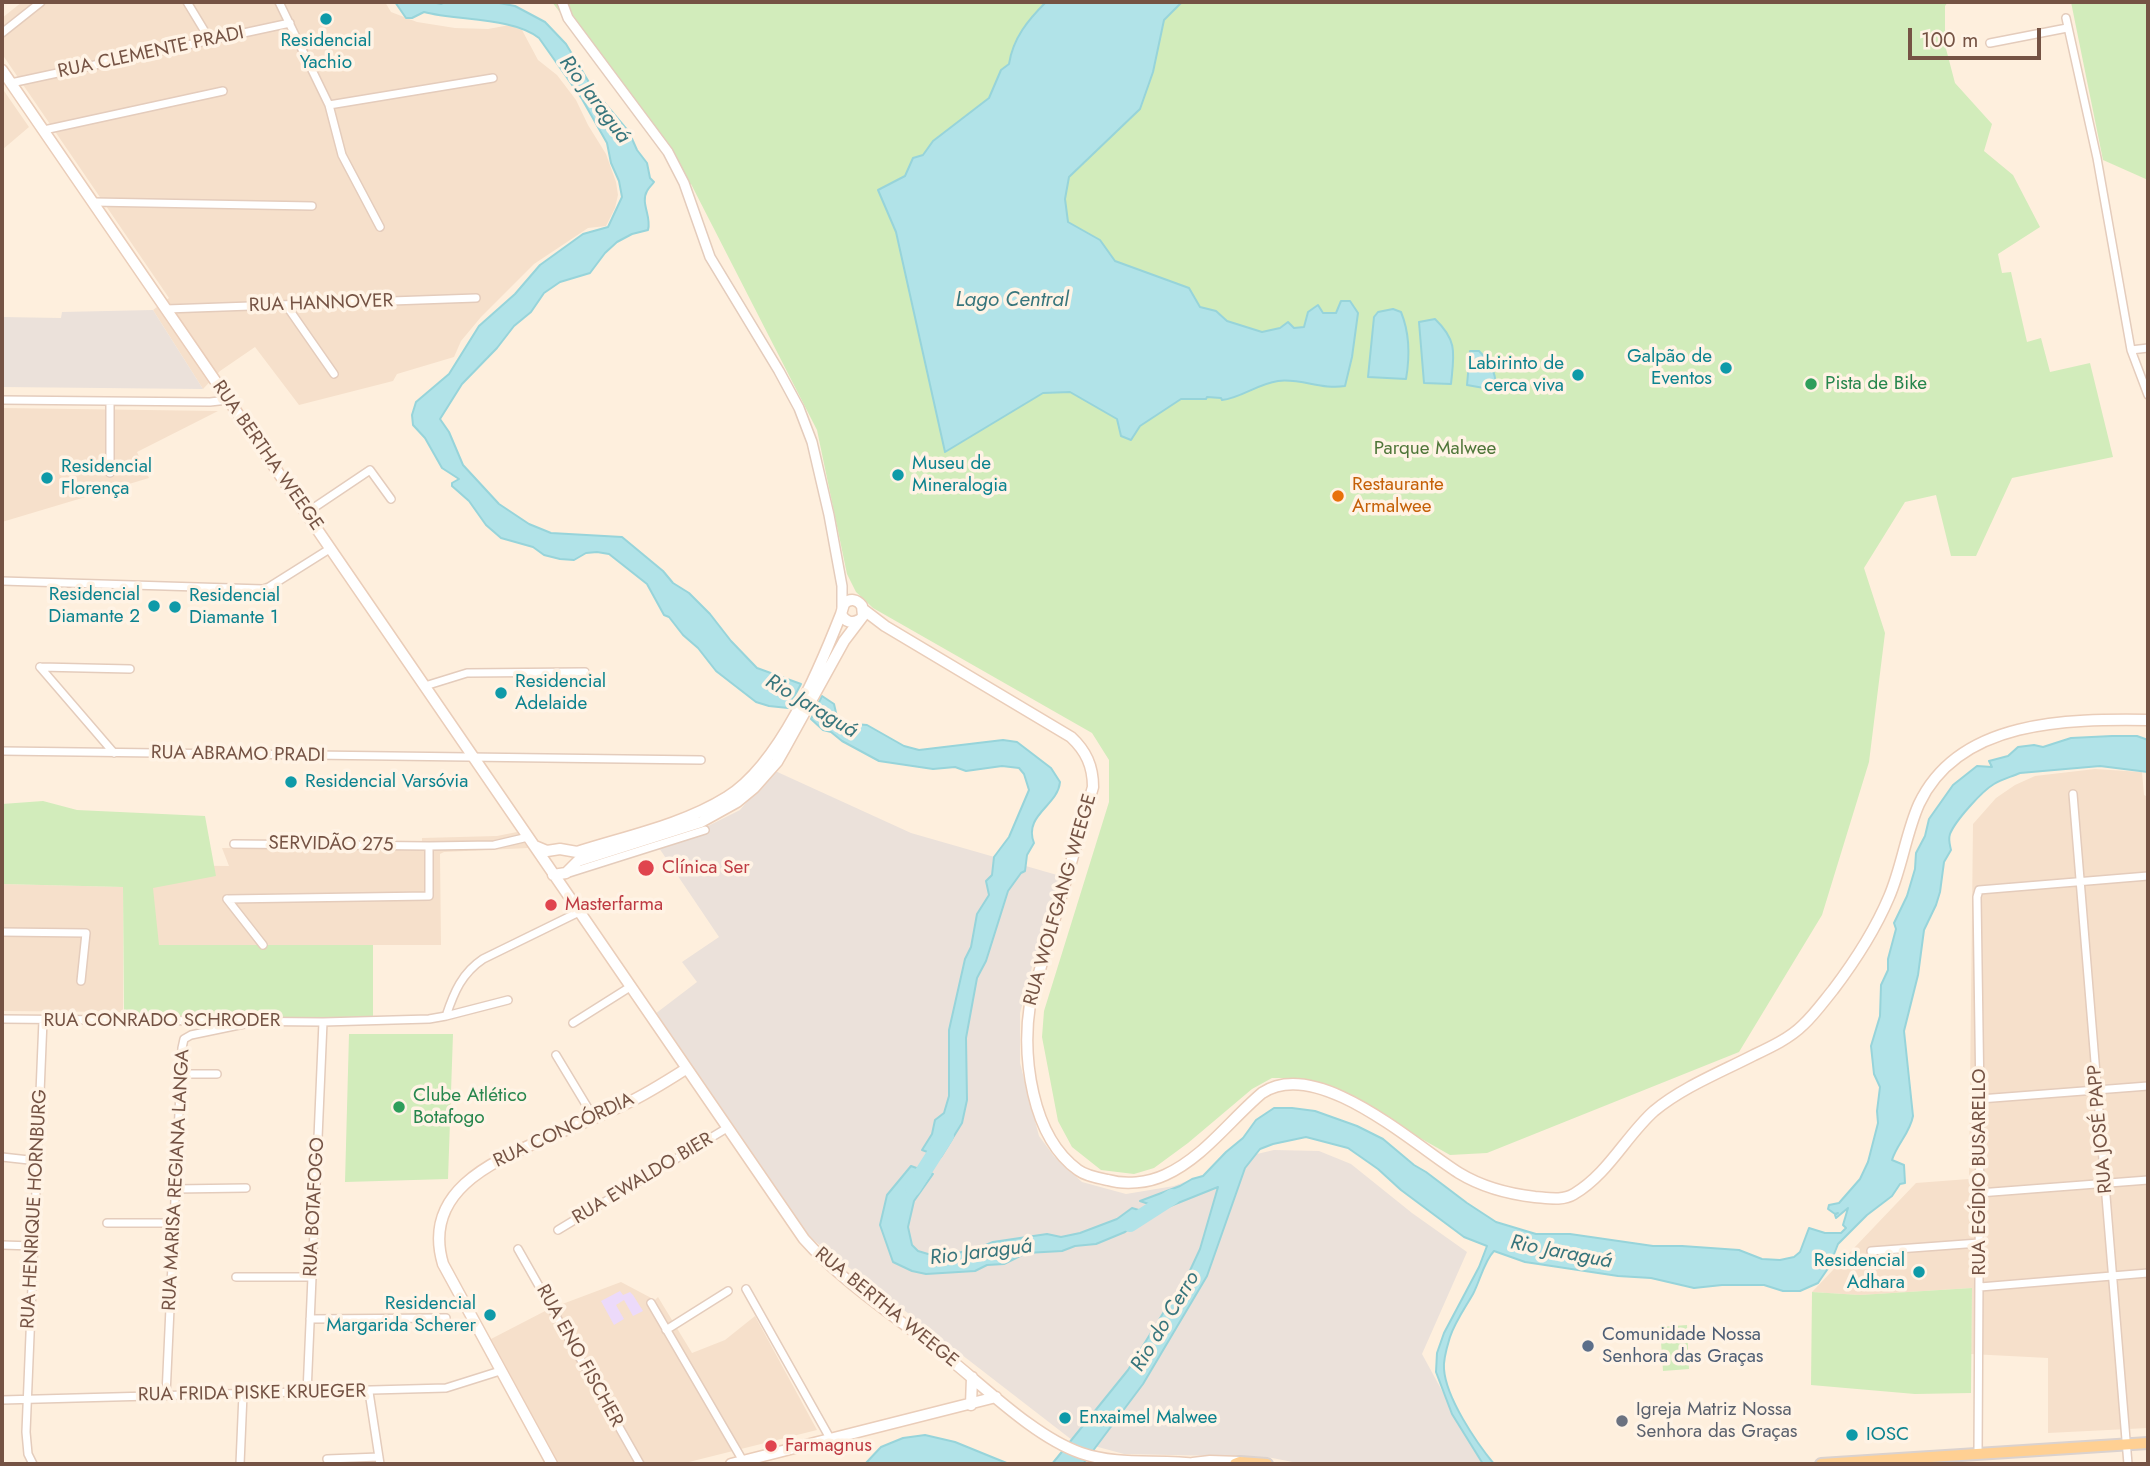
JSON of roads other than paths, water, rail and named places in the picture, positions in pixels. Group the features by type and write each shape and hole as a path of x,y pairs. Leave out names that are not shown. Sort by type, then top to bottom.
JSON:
{"main road":[{"name":"RUA BERTHA WEEGE","path":"2,70 794,1226 814,1251 996,1397 1051,1438 1081,1453 1104,1459 1195,1464 1210,1461 1242,1463"},
{"path":"821,673 841,610 850,600 861,613"},
{"path":"841,610 849,622 861,613"},
{"path":"553,875 563,875 581,859 687,828 737,802 777,762 795,720 821,673 861,613"},
{"name":"RUA WOLFGANG WEEGE","path":"861,613 1072,737 1090,763 1093,787 1030,1004 1027,1035 1038,1114 1051,1142 1079,1171 1119,1183 1147,1181 1164,1176 1201,1150 1262,1093 1278,1085 1298,1083 1361,1106 1460,1174 1479,1183 1517,1195 1558,1199 1572,1195 1602,1170 1654,1112 1675,1096 1777,1044 1803,1026 1833,989 1874,929 1890,895 1920,801 1944,768 1961,753 2024,728 2092,720 2148,720"},
{"path":"530,840 540,849 577,852 683,818 739,789 765,761 795,720"},
{"path":"544,862 551,851"},
{"path":"567,895 571,856 569,852"},
{"name":"RUA CONCÓRDIA","path":"500,1371 443,1264 438,1248 438,1231 449,1202 463,1185 493,1163 634,1100 687,1069"},
{"path":"500,1371 552,1464"},
{"path":"971,1405 972,1377"},
{"path":"732,1464 996,1397"},
{"path":"1829,1464 1923,1461 1978,1454 2148,1443"},
{"path":"1242,1463 1267,1464"}],"street":[{"path":"2,33 41,2"},
{"path":"187,2 210,40"},
{"path":"279,2 329,105 342,155 380,227"},
{"path":"562,2 568,18 668,152 684,183 710,257 799,408 812,442 842,586 841,610"},
{"path":"2066,18 2097,158 2131,350 2148,395"},
{"name":"RUA CLEMENTE PRADI","path":"11,83 290,23"},
{"path":"1990,43 2067,28"},
{"path":"329,105 493,78"},
{"path":"44,130 223,91"},
{"path":"93,202 312,206"},
{"name":"RUA HANNOVER","path":"166,309 476,298"},
{"path":"286,305 334,374"},
{"path":"2131,350 2148,348"},
{"path":"2,400 228,400"},
{"path":"110,402 110,473"},
{"path":"306,513 370,470 391,499"},
{"path":"2,582 263,589 331,548"},
{"name":"RUA WOLFGANG WEEGE","path":"842,586 861,613"},
{"path":"114,753 40,667 130,669"},
{"path":"425,686 467,673 585,672"},
{"name":"RUA ABRAMO PRADI","path":"2,751 701,760"},
{"name":"RUA JOSÉ PAPP","path":"2073,794 2128,1464"},
{"path":"570,869 705,830"},
{"name":"SERVIDÃO 275","path":"234,844 429,846 494,845 530,840"},
{"path":"263,945 227,899 429,896 429,846"},
{"path":"2081,881 2148,876"},
{"name":"RUA EGÍDIO BUSARELLO","path":"1978,1454 1980,1099 1977,897 1979,890 2081,881"},
{"path":"446,1016 457,986 472,966 579,912"},
{"path":"2,932 86,933 82,981"},
{"path":"573,1023 630,987"},
{"name":"RUA CONRADO SCHRODER","path":"2,1019 323,1022 429,1019 508,1000"},
{"name":"RUA HENRIQUE HORNBURG","path":"33,1464 28,1454 26,1399 43,1020"},
{"name":"RUA MARISA REGIANA LANGA","path":"166,1395 184,1039 191,1035 256,1021"},
{"name":"RUA BOTAFOGO","path":"307,1393 323,1022"},
{"path":"556,1055 594,1118"},
{"path":"181,1074 217,1074"},
{"path":"1980,1099 2148,1086"},
{"name":"RUA EWALDO BIER","path":"558,1230 727,1128"},
{"path":"2,1157 38,1161"},
{"path":"1979,1193 2148,1180"},
{"path":"175,1189 246,1188"},
{"path":"107,1223 174,1223"},
{"path":"1871,1251 1979,1243"},
{"path":"2,1245 33,1246"},
{"name":"RUA ENO FISCHER","path":"519,1249 640,1464"},
{"path":"1980,1287 2148,1273"},
{"path":"236,1277 311,1277"},
{"path":"746,1289 831,1440"},
{"path":"666,1330 728,1291"},
{"path":"651,1303 743,1461"},
{"path":"310,1320 446,1318"},
{"name":"RUA FRIDA PISKE KRUEGER","path":"2,1400 446,1388 500,1371"},
{"path":"327,1459 379,1460 369,1392"},
{"path":"240,1464 243,1394"}],"water":[{"path":"395,2 494,2 515,6 545,22 566,44 593,89 629,132 637,150 647,163 650,178 654,182 645,196 648,230 617,242 590,273 560,282 544,293 531,312 514,326 462,384 440,419 449,432 463,465 499,504 529,524 551,533 622,537 663,571 673,583 689,593 757,668 801,684 788,708 756,702 716,671 698,648 664,615 647,584 609,554 586,553 574,560 560,559 544,555 533,547 501,538 452,486 452,483 459,479 442,468 425,438 413,425 412,415 416,402 449,374 479,326 515,294 540,265 583,234 608,227 622,197 607,143 582,99 539,38 515,26 484,20 424,12 406,18"},
{"name":"Lago Central","path":"1046,2 1182,2 1164,20 1153,72 1140,109 1069,177 1065,199 1068,222 1100,240 1115,261 1189,288 1200,307 1216,311 1227,321 1262,332 1280,328 1288,322 1294,328 1304,327 1308,312 1318,305 1323,313 1336,313 1341,301 1350,301 1358,313 1345,386 1278,381 1229,399 1181,399 1140,426 1131,440 1121,436 1117,419 1070,392 1043,393 945,452 896,232 878,190 905,176 913,158 923,155 933,141 989,98 1001,70 1009,64 1022,30"},
{"path":"1393,309 1401,312 1408,337 1406,379 1368,377 1374,317 1378,312"},
{"path":"1435,319 1448,334 1453,348 1451,384 1424,383 1419,322"},
{"path":"1470,351 1479,351 1490,364 1495,390 1467,385"},
{"path":"822,696 834,704 837,717 842,723 867,725 904,746 919,750 1003,740 1017,742 1051,768 1060,782 1054,798 1033,825 1034,843 1027,855 1025,871 1008,891 986,961 977,978 966,1038 967,1100 962,1123 941,1157 922,1150 932,1134 935,1120 944,1113 949,1096 949,1030 965,959 971,947 977,914 989,895 986,881 992,875 994,857 1009,837 1029,790 1019,768 1002,766 966,771 955,767 933,769 879,761 831,732 823,730 811,719"},
{"name":"Rio do Cerro","path":"2137,736 2148,740 2148,772 2100,766 2020,773 1989,788 1969,807 1953,828 1949,838 1951,850 1944,862 1940,892 1924,930 1918,975 1904,1031 1913,1116 1892,1160 1904,1165 1905,1183 1900,1184 1892,1196 1867,1215 1838,1244 1829,1267 1818,1283 1800,1291 1783,1291 1764,1285 1694,1288 1651,1278 1618,1276 1525,1262 1494,1251 1452,1331 1444,1365 1446,1381 1456,1406 1494,1464 1483,1464 1452,1414 1436,1372 1437,1353 1444,1333 1479,1267 1487,1246 1464,1237 1348,1148 1306,1137 1273,1144 1260,1149 1245,1168 1207,1276 1143,1384 1083,1464 1052,1464 1128,1370 1170,1302 1180,1292 1200,1249 1218,1187 1163,1209 1140,1201 1203,1176 1243,1138 1256,1120 1274,1108 1315,1111 1357,1126 1383,1139 1414,1165 1496,1222 1536,1234 1570,1234 1653,1246 1739,1250 1762,1259 1780,1260 1794,1257 1800,1252 1809,1228 1825,1233 1841,1233 1846,1228 1843,1225 1848,1208 1836,1218 1838,1213 1828,1209 1829,1205 1839,1203 1860,1179 1868,1162 1878,1123 1880,1087 1874,1074 1871,1046 1880,1016 1881,985 1888,970 1888,959 1896,929 1894,923 1907,896 1915,869 1916,853 1925,836 1929,819 1953,785 1977,766 1992,767 1989,761 2008,756 2018,747 2043,747 2071,738"},
{"path":"911,1166 933,1174 914,1201 908,1227 912,1245 918,1251 928,1254 953,1254 993,1242 1047,1234 1061,1237 1080,1233 1117,1219 1132,1208 1152,1214 1125,1232 1096,1244 1075,1246 1062,1251 1026,1253 1004,1264 987,1265 975,1271 926,1274 893,1262 880,1225 887,1195"},
{"path":"925,1435 955,1442 1009,1464 865,1464 881,1447 903,1438"}],"waterway":[{"name":"Rio Jaraguá","path":"913,1188 946,1136"},
{"name":"Rio Jaraguá","path":"1130,1224 1172,1197"}],"place":[{"name":"Residencial Yachio","path":"326,19"},
{"name":"Galpão de Eventos","path":"1726,368"},
{"name":"Labirinto de cerca viva","path":"1578,375"},
{"name":"Pista de Bike","path":"1811,384"},
{"name":"Museu de Mineralogia","path":"898,475"},
{"name":"Residencial Florença","path":"47,478"},
{"name":"Restaurante Armalwee","path":"1338,496"},
{"name":"Residencial Diamante 2","path":"154,606"},
{"name":"Residencial Diamante 1","path":"175,607"},
{"name":"Residencial Adelaide","path":"501,693"},
{"name":"Residencial Varsóvia","path":"291,782"},
{"name":"Clínica Ser","path":"646,868"},
{"name":"Masterfarma","path":"551,905"},
{"name":"Clube Atlético Botafogo","path":"399,1107"},
{"name":"Residencial Adhara","path":"1919,1272"},
{"name":"Residencial Margarida Scherer","path":"490,1315"},
{"name":"Comunidade Nossa Senhora das Graças","path":"1588,1346"},
{"name":"Enxaimel Malwee","path":"1065,1418"},
{"name":"Igreja Matriz Nossa Senhora das Graças","path":"1622,1421"},
{"name":"IOSC","path":"1852,1435"},
{"name":"Farmagnus","path":"771,1446"}],"park label":[{"name":"Parque Malwee","path":"1435,449"}]}
